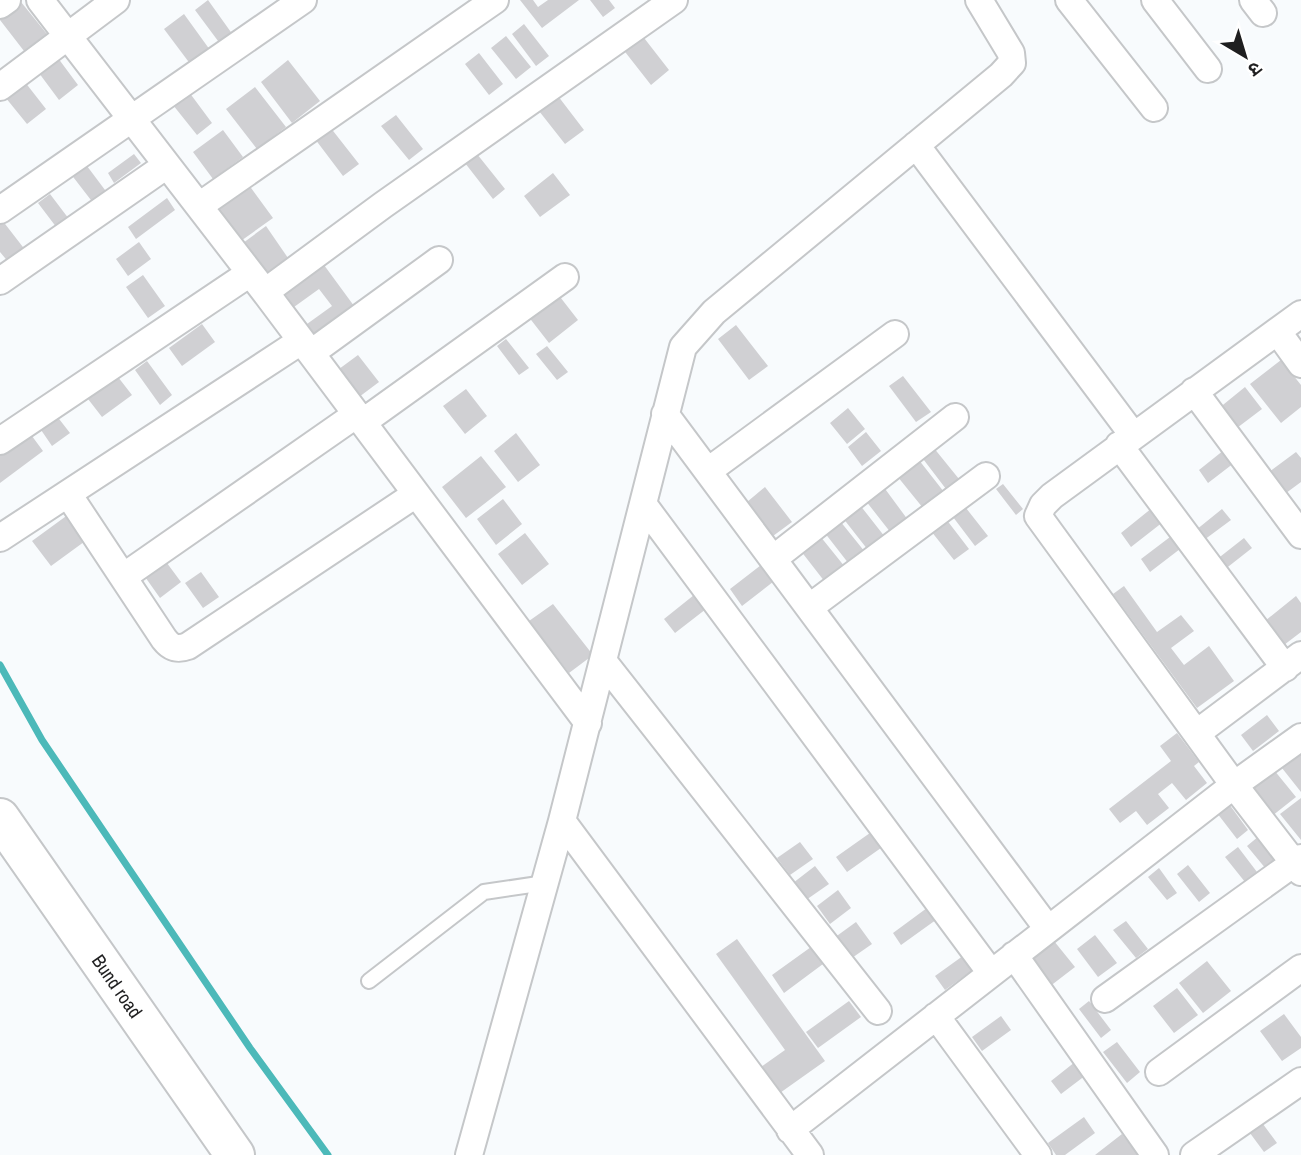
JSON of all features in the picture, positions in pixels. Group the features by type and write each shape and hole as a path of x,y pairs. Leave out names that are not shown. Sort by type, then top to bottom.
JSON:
{"street":[{"path":"0,5 7,0"},
{"path":"40,0 258,282 588,723"},
{"path":"0,87 116,0"},
{"path":"0,210 303,0"},
{"path":"199,206 495,0"},
{"path":"0,441 383,205 674,0"},
{"path":"469,1155 588,723 683,347 695,331 725,303 1001,75 1012,62 1012,54 979,0"},
{"path":"1069,0 1154,108"},
{"path":"1155,0 1208,69"},
{"path":"916,145 1126,440 1293,661 1197,733"},
{"path":"0,281 167,165"},
{"path":"0,538 306,347 439,260"},
{"path":"122,577 565,277"},
{"path":"1105,999 1299,864 1234,785 1038,516 1043,505 1052,496 1301,314"},
{"path":"1278,332 1301,364"},
{"path":"708,471 895,334"},
{"path":"1194,391 1301,535"},
{"path":"665,414 1048,929"},
{"path":"773,559 955,417"},
{"path":"810,607 986,476"},
{"path":"68,494 163,639 170,647 179,649 188,646 416,494"},
{"path":"643,504 992,973"},
{"path":"603,661 878,1011"},
{"path":"790,1129 1234,785 1301,737"},
{"name":"Bund road","path":"0,818 235,1155"},
{"path":"562,821 810,1155"},
{"path":"1014,956 1155,1155"},
{"path":"1159,1072 1301,968"},
{"path":"936,1016 1038,1155"},
{"path":"1194,1155 1301,1081"}],"lane":[{"path":"369,981 484,892 545,883"}],"building":[{"path":"208,0 233,35 221,45 195,10"},
{"path":"520,0 533,0 538,7 548,0 579,0 542,28"},
{"path":"590,0 609,0 615,8 603,17"},
{"path":"21,2 47,34 24,51 0,20"},
{"path":"184,14 210,50 191,65 164,29"},
{"path":"524,24 549,56 536,66 512,34"},
{"path":"641,34 669,70 651,85 622,48"},
{"path":"506,36 531,67 516,79 491,48"},
{"path":"479,53 503,84 489,95 465,64"},
{"path":"55,54 78,85 59,100 36,69"},
{"path":"288,60 320,101 292,123 261,82"},
{"path":"21,77 46,109 27,124 1,92"},
{"path":"255,87 286,127 257,149 226,109"},
{"path":"189,92 212,123 197,135 173,105"},
{"path":"558,96 584,130 565,144 539,111"},
{"path":"396,115 423,149 409,160 381,126"},
{"path":"330,127 359,164 343,176 315,139"},
{"path":"223,130 243,157 213,179 193,152"},
{"path":"134,154 141,163 114,183 108,173"},
{"path":"477,154 505,189 493,199 465,163"},
{"path":"81,158 108,194 94,204 67,169"},
{"path":"553,173 570,195 540,217 524,196"},
{"path":"246,181 273,218 238,243 211,207"},
{"path":"50,194 72,223 60,232 38,203"},
{"path":"167,198 175,210 136,239 128,227"},
{"path":"2,220 26,251 10,264 0,252"},
{"path":"266,226 288,258 265,274 243,243"},
{"path":"139,242 151,259 128,276 116,259"},
{"path":"324,265 357,310 318,339 307,324 332,306 319,289 294,307 285,294"},
{"path":"143,275 165,306 148,318 126,287"},
{"path":"557,293 578,320 549,343 528,316"},
{"path":"202,324 215,342 182,366 169,348"},
{"path":"736,325 768,366 749,380 718,339"},
{"path":"506,339 529,368 519,375 497,346"},
{"path":"547,346 568,372 557,380 536,354"},
{"path":"358,355 379,382 355,400 335,372"},
{"path":"1281,360 1301,385 1301,407 1281,423 1250,384"},
{"path":"147,361 172,395 160,405 135,370"},
{"path":"903,376 931,412 916,422 889,386"},
{"path":"118,377 132,395 102,417 88,399"},
{"path":"1245,387 1262,409 1229,434 1213,413"},
{"path":"466,389 487,416 465,434 443,406"},
{"path":"848,408 865,429 847,444 830,423"},
{"path":"56,415 70,433 52,446 39,427"},
{"path":"29,432 43,451 0,483 0,453"},
{"path":"866,432 881,451 862,466 848,447"},
{"path":"516,433 540,465 518,482 494,451"},
{"path":"929,442 959,479 946,489 917,451"},
{"path":"1224,450 1234,463 1208,483 1199,470"},
{"path":"1296,452 1301,458 1301,482 1282,496 1265,475"},
{"path":"915,455 944,492 923,508 893,471"},
{"path":"481,456 506,487 466,518 442,487"},
{"path":"880,482 908,520 891,533 862,496"},
{"path":"1003,484 1023,509 1016,515 996,489"},
{"path":"765,487 792,522 773,536 747,502"},
{"path":"503,499 522,524 496,545 477,519"},
{"path":"856,500 885,537 868,550 839,513"},
{"path":"966,508 988,536 975,546 953,517"},
{"path":"1152,508 1163,522 1131,547 1121,533"},
{"path":"1222,509 1231,520 1204,540 1196,530"},
{"path":"69,514 88,539 51,566 32,541"},
{"path":"836,516 865,552 849,564 821,528"},
{"path":"946,519 969,549 954,560 931,531"},
{"path":"816,531 845,567 825,582 797,546"},
{"path":"525,533 549,564 522,585 498,554"},
{"path":"1170,537 1180,549 1150,572 1141,559"},
{"path":"1244,538 1252,548 1224,570 1216,560"},
{"path":"164,559 181,582 160,598 143,574"},
{"path":"765,562 778,578 742,606 730,589"},
{"path":"201,572 219,597 203,608 185,583"},
{"path":"1124,586 1157,632 1181,615 1194,631 1171,648 1184,665 1209,646 1234,681 1197,708 1113,594"},
{"path":"694,595 706,609 675,633 664,619"},
{"path":"1296,596 1301,603 1301,632 1284,645 1265,621"},
{"path":"553,604 593,655 569,673 529,621"},
{"path":"1267,715 1279,731 1253,751 1241,735"},
{"path":"1177,733 1199,762 1194,766 1207,783 1186,800 1172,783 1158,794 1169,808 1147,825 1136,811 1120,823 1109,809 1171,761 1160,746"},
{"path":"1301,745 1301,792 1278,763"},
{"path":"1274,770 1296,797 1272,816 1250,788"},
{"path":"1301,798 1301,840 1280,814"},
{"path":"1229,804 1248,830 1237,839 1217,813"},
{"path":"877,828 888,843 847,872 836,857"},
{"path":"1259,836 1277,860 1266,869 1247,846"},
{"path":"800,842 813,859 790,875 777,858"},
{"path":"1238,847 1257,872 1245,882 1225,857"},
{"path":"1188,865 1210,893 1199,902 1177,874"},
{"path":"815,866 829,884 806,900 793,883"},
{"path":"1159,868 1177,893 1167,900 1148,877"},
{"path":"838,890 851,908 830,924 817,906"},
{"path":"931,905 940,917 901,945 893,933"},
{"path":"1126,921 1148,949 1136,958 1113,930"},
{"path":"856,922 872,944 849,960 834,938"},
{"path":"1095,935 1117,963 1098,977 1077,949"},
{"path":"737,939 825,1061 770,1100 751,1074 785,1050 716,954"},
{"path":"1054,941 1075,967 1049,987 1028,961"},
{"path":"811,947 823,964 784,993 772,975"},
{"path":"967,953 977,967 945,990 935,976"},
{"path":"1207,961 1231,991 1203,1013 1179,983"},
{"path":"1177,988 1198,1015 1174,1033 1153,1006"},
{"path":"849,1001 861,1017 818,1048 806,1032"},
{"path":"1089,1001 1111,1030 1101,1038 1079,1009"},
{"path":"1284,1014 1301,1037 1301,1048 1282,1061 1260,1031"},
{"path":"1001,1016 1011,1030 982,1051 972,1037"},
{"path":"1117,1042 1140,1072 1127,1083 1103,1052"},
{"path":"1080,1058 1090,1072 1061,1094 1051,1081"},
{"path":"1257,1116 1277,1143 1264,1152 1244,1125"},
{"path":"1084,1117 1095,1133 1065,1155 1056,1155 1048,1143"},
{"path":"1122,1134 1138,1155 1095,1155"}],"waterway":[{"path":"0,665 42,740 250,1048 328,1155"}]}
